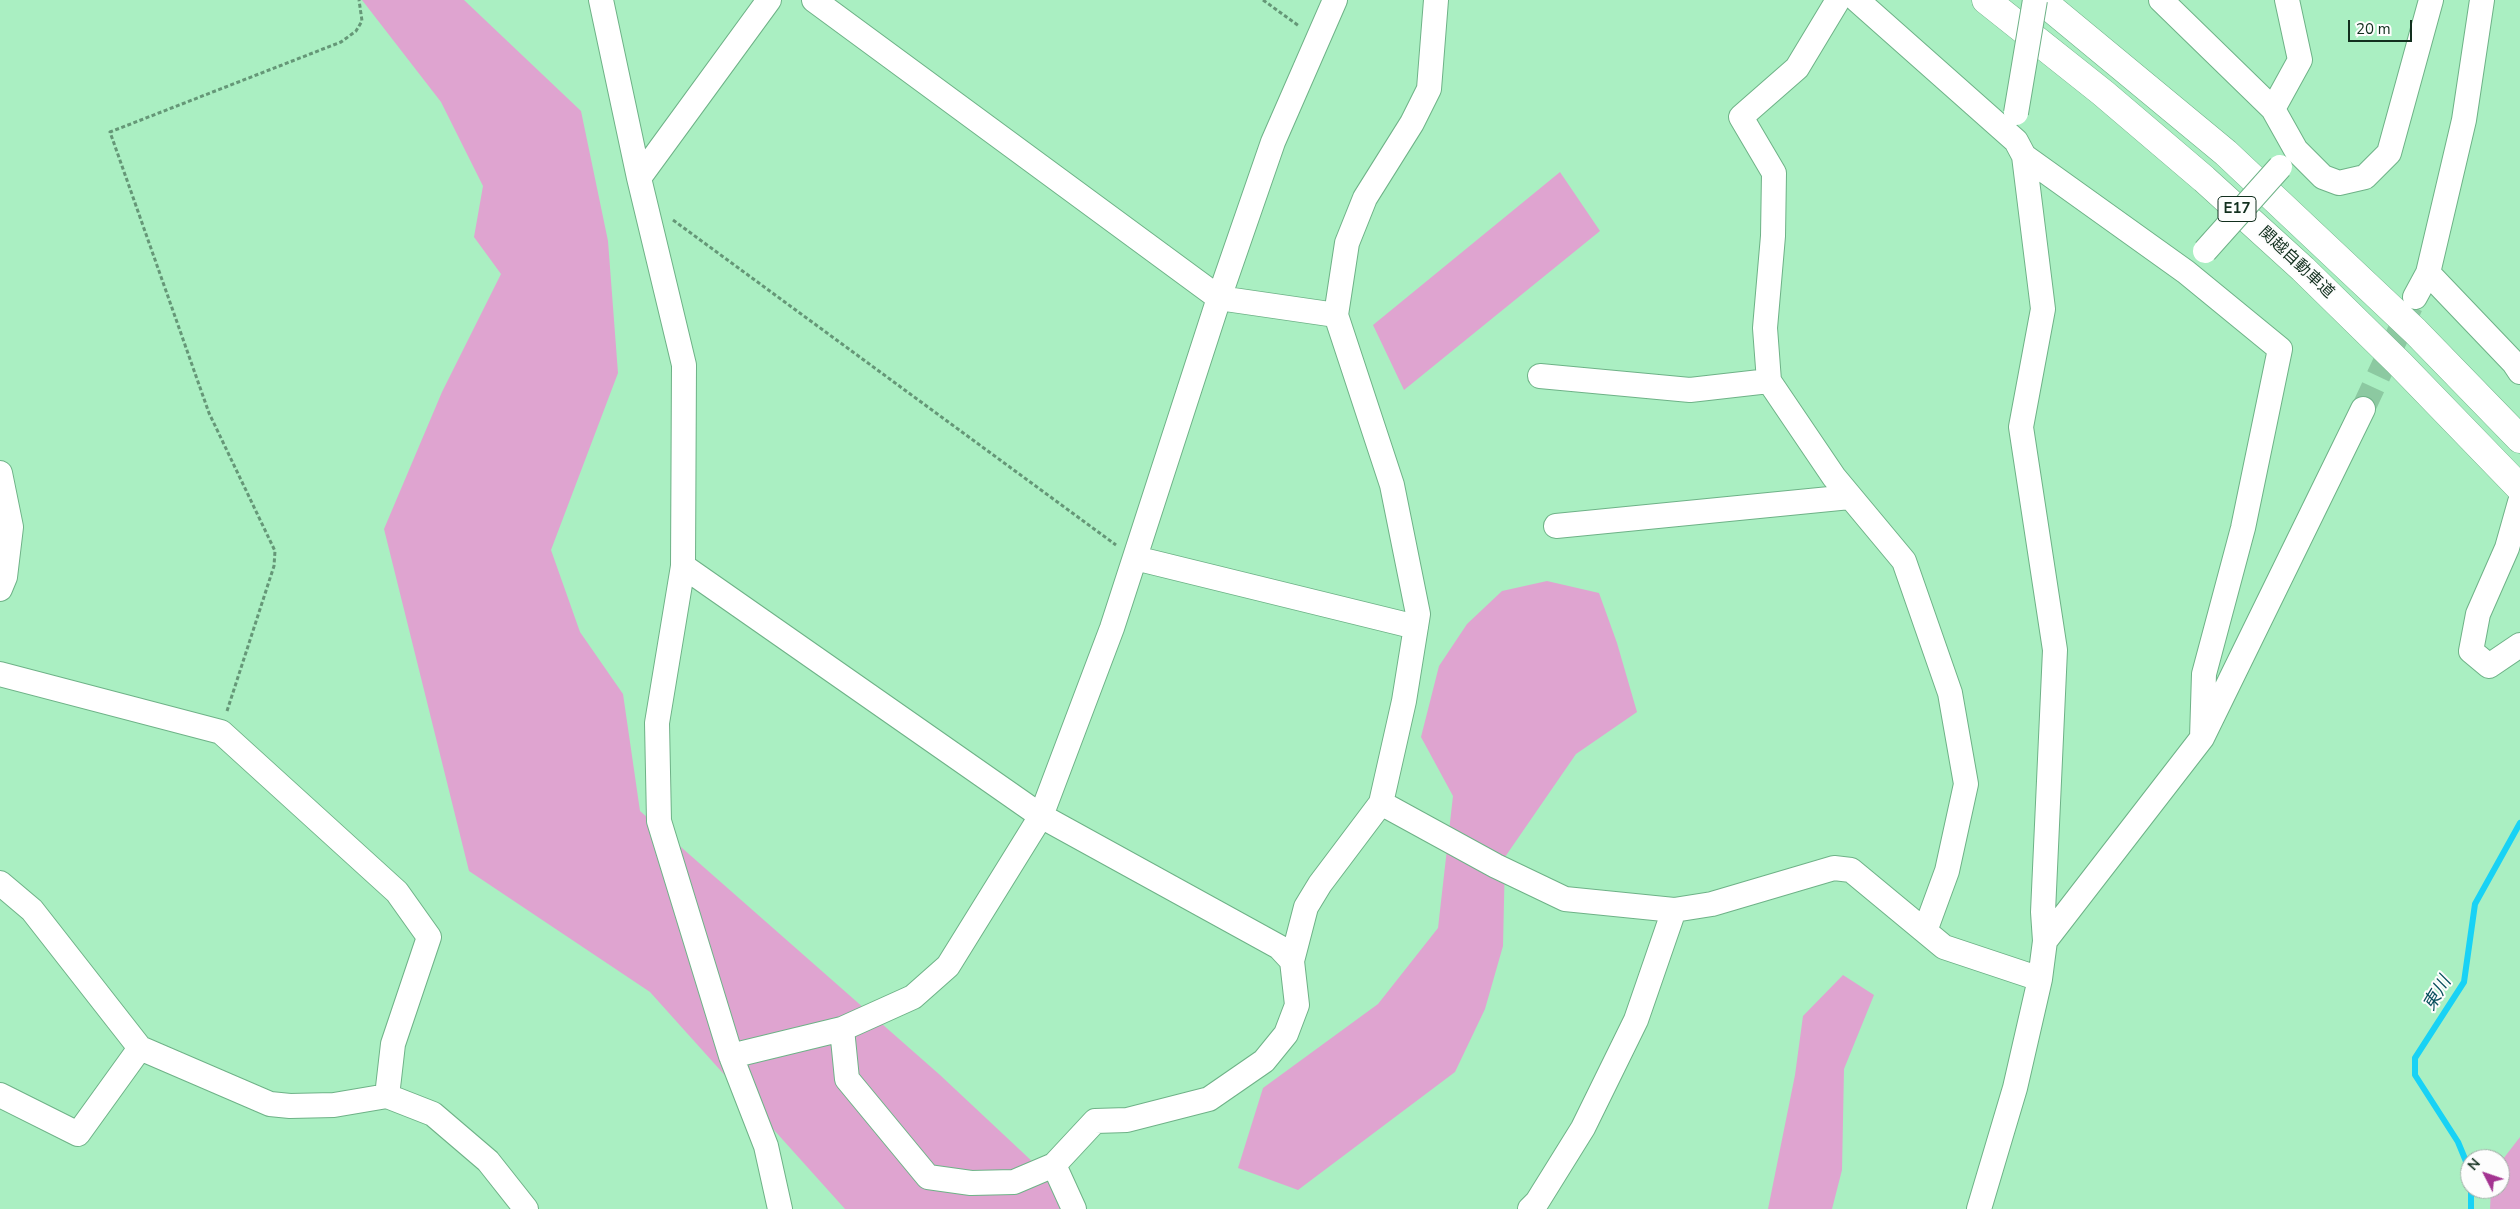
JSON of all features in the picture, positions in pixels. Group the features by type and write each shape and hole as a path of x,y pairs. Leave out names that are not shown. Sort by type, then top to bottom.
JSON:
{"highway":[{"name":"関越自動車道","path":"1986,0 2103,93 2204,179 2303,269 2472,437 2520,488"},
{"name":"関越自動車道","path":"2040,0 2226,153 2374,292 2520,439"}],"street":[{"path":"601,0 642,189 684,365 684,566 657,723 659,821 732,1056 766,1146 780,1209"},
{"path":"642,189 769,0"},
{"path":"814,0 1219,298 1336,315"},
{"path":"732,1056 842,1029 913,997 948,966 1042,816 1112,628 1219,298 1273,142 1335,0"},
{"path":"842,1029 847,1079 928,1177 971,1183 1014,1182 1054,1165 1095,1121 1127,1120 1209,1099 1264,1061 1286,1034 1297,1004 1292,961 1306,907 1320,884 1381,803 1404,701 1418,614 1392,486 1336,315 1347,244 1365,198 1412,123 1429,89 1436,0"},
{"path":"1838,0 1797,68 1741,118 1774,173 1773,236 1765,328 1769,381 1834,477 1904,561 1952,702 1966,784 1947,871 1925,931"},
{"path":"1857,0 2020,149 2186,272 2280,349 2243,528 2204,674 2202,738"},
{"path":"1979,1209 2014,1088 2040,980 2046,941 2043,912 2055,650 2021,428 2043,309 2016,113 2035,0"},
{"path":"2161,0 2273,109 2296,150 2323,176 2339,183 2365,177 2388,153 2431,0"},
{"path":"2273,109 2300,60 2287,0"},
{"path":"2415,298 2428,273 2464,120 2482,0"},
{"path":"2186,272 2296,150"},
{"path":"2428,273 2514,362 2520,372"},
{"path":"1540,376 1690,390 1769,381"},
{"path":"2046,941 2202,738 2363,409"},
{"path":"0,473 12,527 5,577 0,589"},
{"path":"1556,526 1850,496"},
{"path":"2520,502 2507,548 2478,614 2471,650 2489,666 2520,645"},
{"path":"1135,558 1416,627"},
{"path":"684,566 1042,816 1279,947 1292,961"},
{"path":"0,674 221,732 398,892 428,937 393,1044 387,1096"},
{"path":"1381,803 1496,866 1565,899 1674,910 1712,904 1834,868 1851,870 1944,946 2040,980"},
{"path":"0,884 32,910 140,1048 201,1076 270,1104 290,1106 334,1105 387,1096 433,1114 488,1161 526,1209"},
{"path":"1530,1209 1537,1202 1583,1128 1636,1020 1674,910"},
{"path":"0,1095 78,1134 140,1048"},
{"path":"1054,1165 1074,1209"}],"path":[{"path":"221,732 274,566 274,551 209,413 110,132 341,42 356,31 362,21 359,0"},
{"path":"1263,0 1317,40"},
{"path":"642,189 1135,558"}],"shaded area":[{"path":"362,0 464,0 581,111 608,241 618,373 551,550 580,632 623,694 640,811 940,1075 1083,1209 845,1209 650,992 469,871 384,529 442,392 501,274 474,237 483,186 441,102"},
{"path":"1560,172 1600,231 1404,390 1373,325"},
{"path":"1547,581 1599,593 1617,643 1637,712 1576,754 1505,857 1503,946 1485,1009 1455,1072 1298,1190 1238,1168 1263,1088 1378,1004 1438,928 1453,796 1421,737 1439,666 1467,624 1502,591"},
{"path":"1843,975 1874,995 1844,1069 1842,1170 1832,1209 1768,1209 1795,1075 1803,1016"},
{"path":"2520,1137 2520,1209 2490,1209 2490,1199 2510,1199 2510,1150"}],"waterway":[{"name":"東川","path":"2461,1149 2415,1075 2415,1058 2464,982 2475,904 2520,823"},
{"name":"東川","path":"2471,1199 2471,1209"}],"tunnel":[{"path":"2363,409 2411,306"}]}
